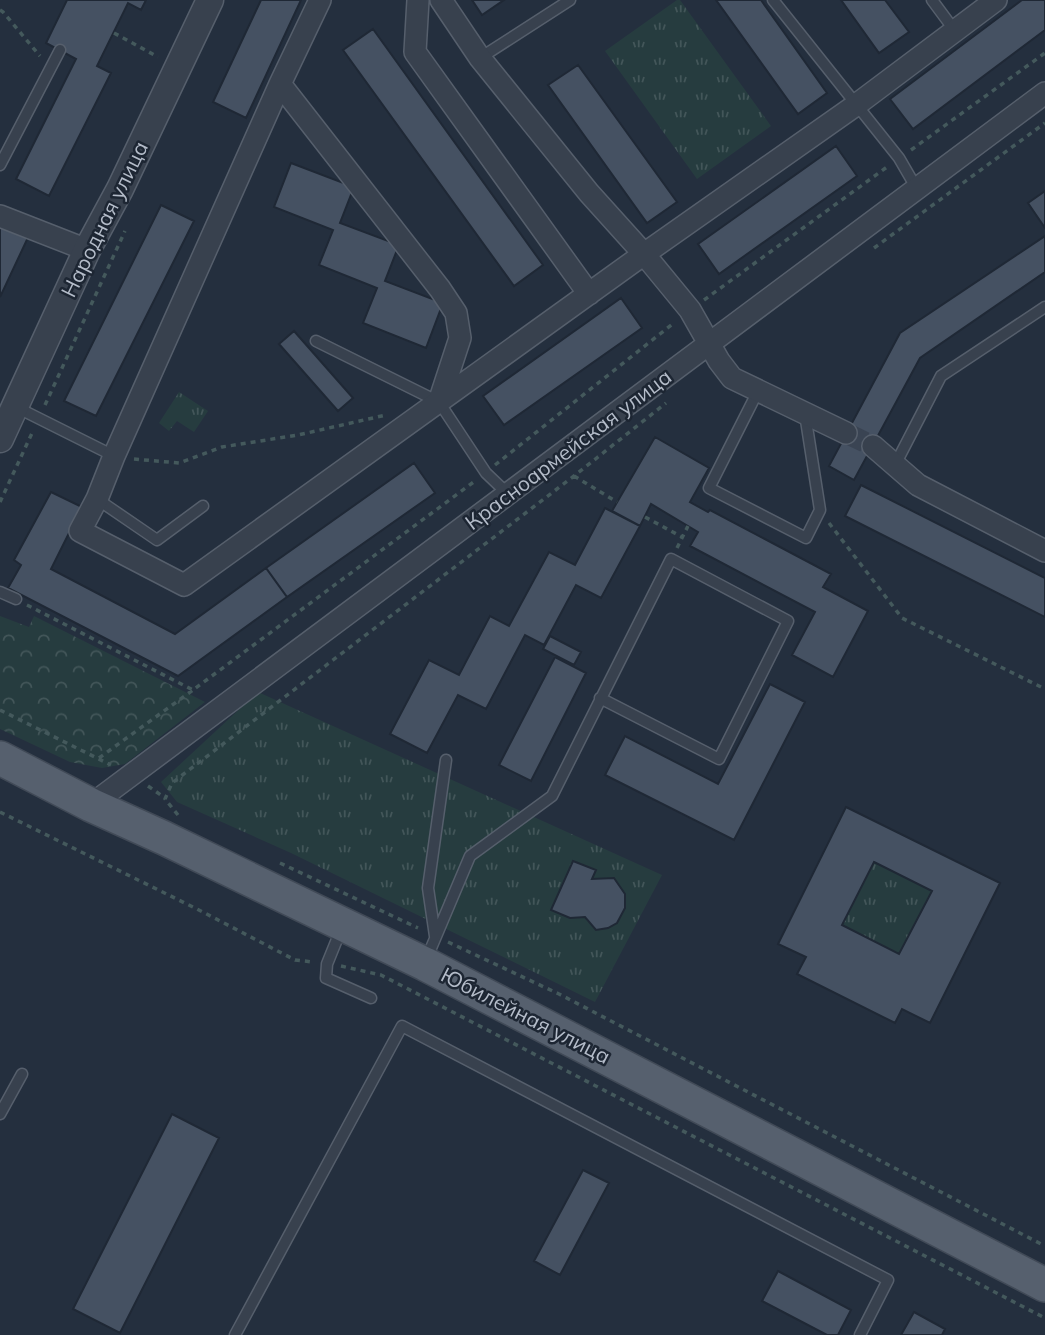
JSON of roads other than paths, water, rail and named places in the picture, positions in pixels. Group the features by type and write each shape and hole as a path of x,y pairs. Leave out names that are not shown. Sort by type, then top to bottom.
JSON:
{"main road":[{"name":"Юбилейная улица","path":"0,758 91,805 343,924 430,950 603,1055 1045,1285"}],"street":[{"name":"Народная улица","path":"0,439 87,250 120,189 210,0"},
{"path":"320,0 280,84 97,499 80,531 184,585 644,254 856,106 996,0"},
{"path":"418,0 415,52 589,294"},
{"path":"441,0 480,58 589,193 690,310 719,361 732,378 846,433"},
{"path":"280,84 456,313 460,338 439,402"},
{"name":"Красноармейская улица","path":"91,805 1045,93"},
{"path":"0,216 87,250"},
{"path":"873,446 918,485 1045,551"}],"lane":[{"path":"480,58 570,0"},
{"path":"773,0 900,158 917,189"},
{"path":"932,0 955,31"},
{"path":"0,165 60,50"},
{"path":"895,465 942,376 1045,307"},
{"path":"316,341 439,402 486,473 508,494"},
{"path":"758,391 709,488 807,538 820,510 805,414"},
{"path":"16,407 114,456"},
{"path":"97,499 157,540 203,506"},
{"path":"430,950 470,856 552,796 600,698 671,559 788,621 719,759 600,698"},
{"path":"0,592 16,599"},
{"path":"430,950 428,888 446,760"},
{"path":"343,924 327,964 326,978 371,998"},
{"path":"235,1335 402,1026 888,1280 860,1335"},
{"path":"0,1114 22,1074"}],"tunnel":[{"path":"846,433 873,446"}]}
